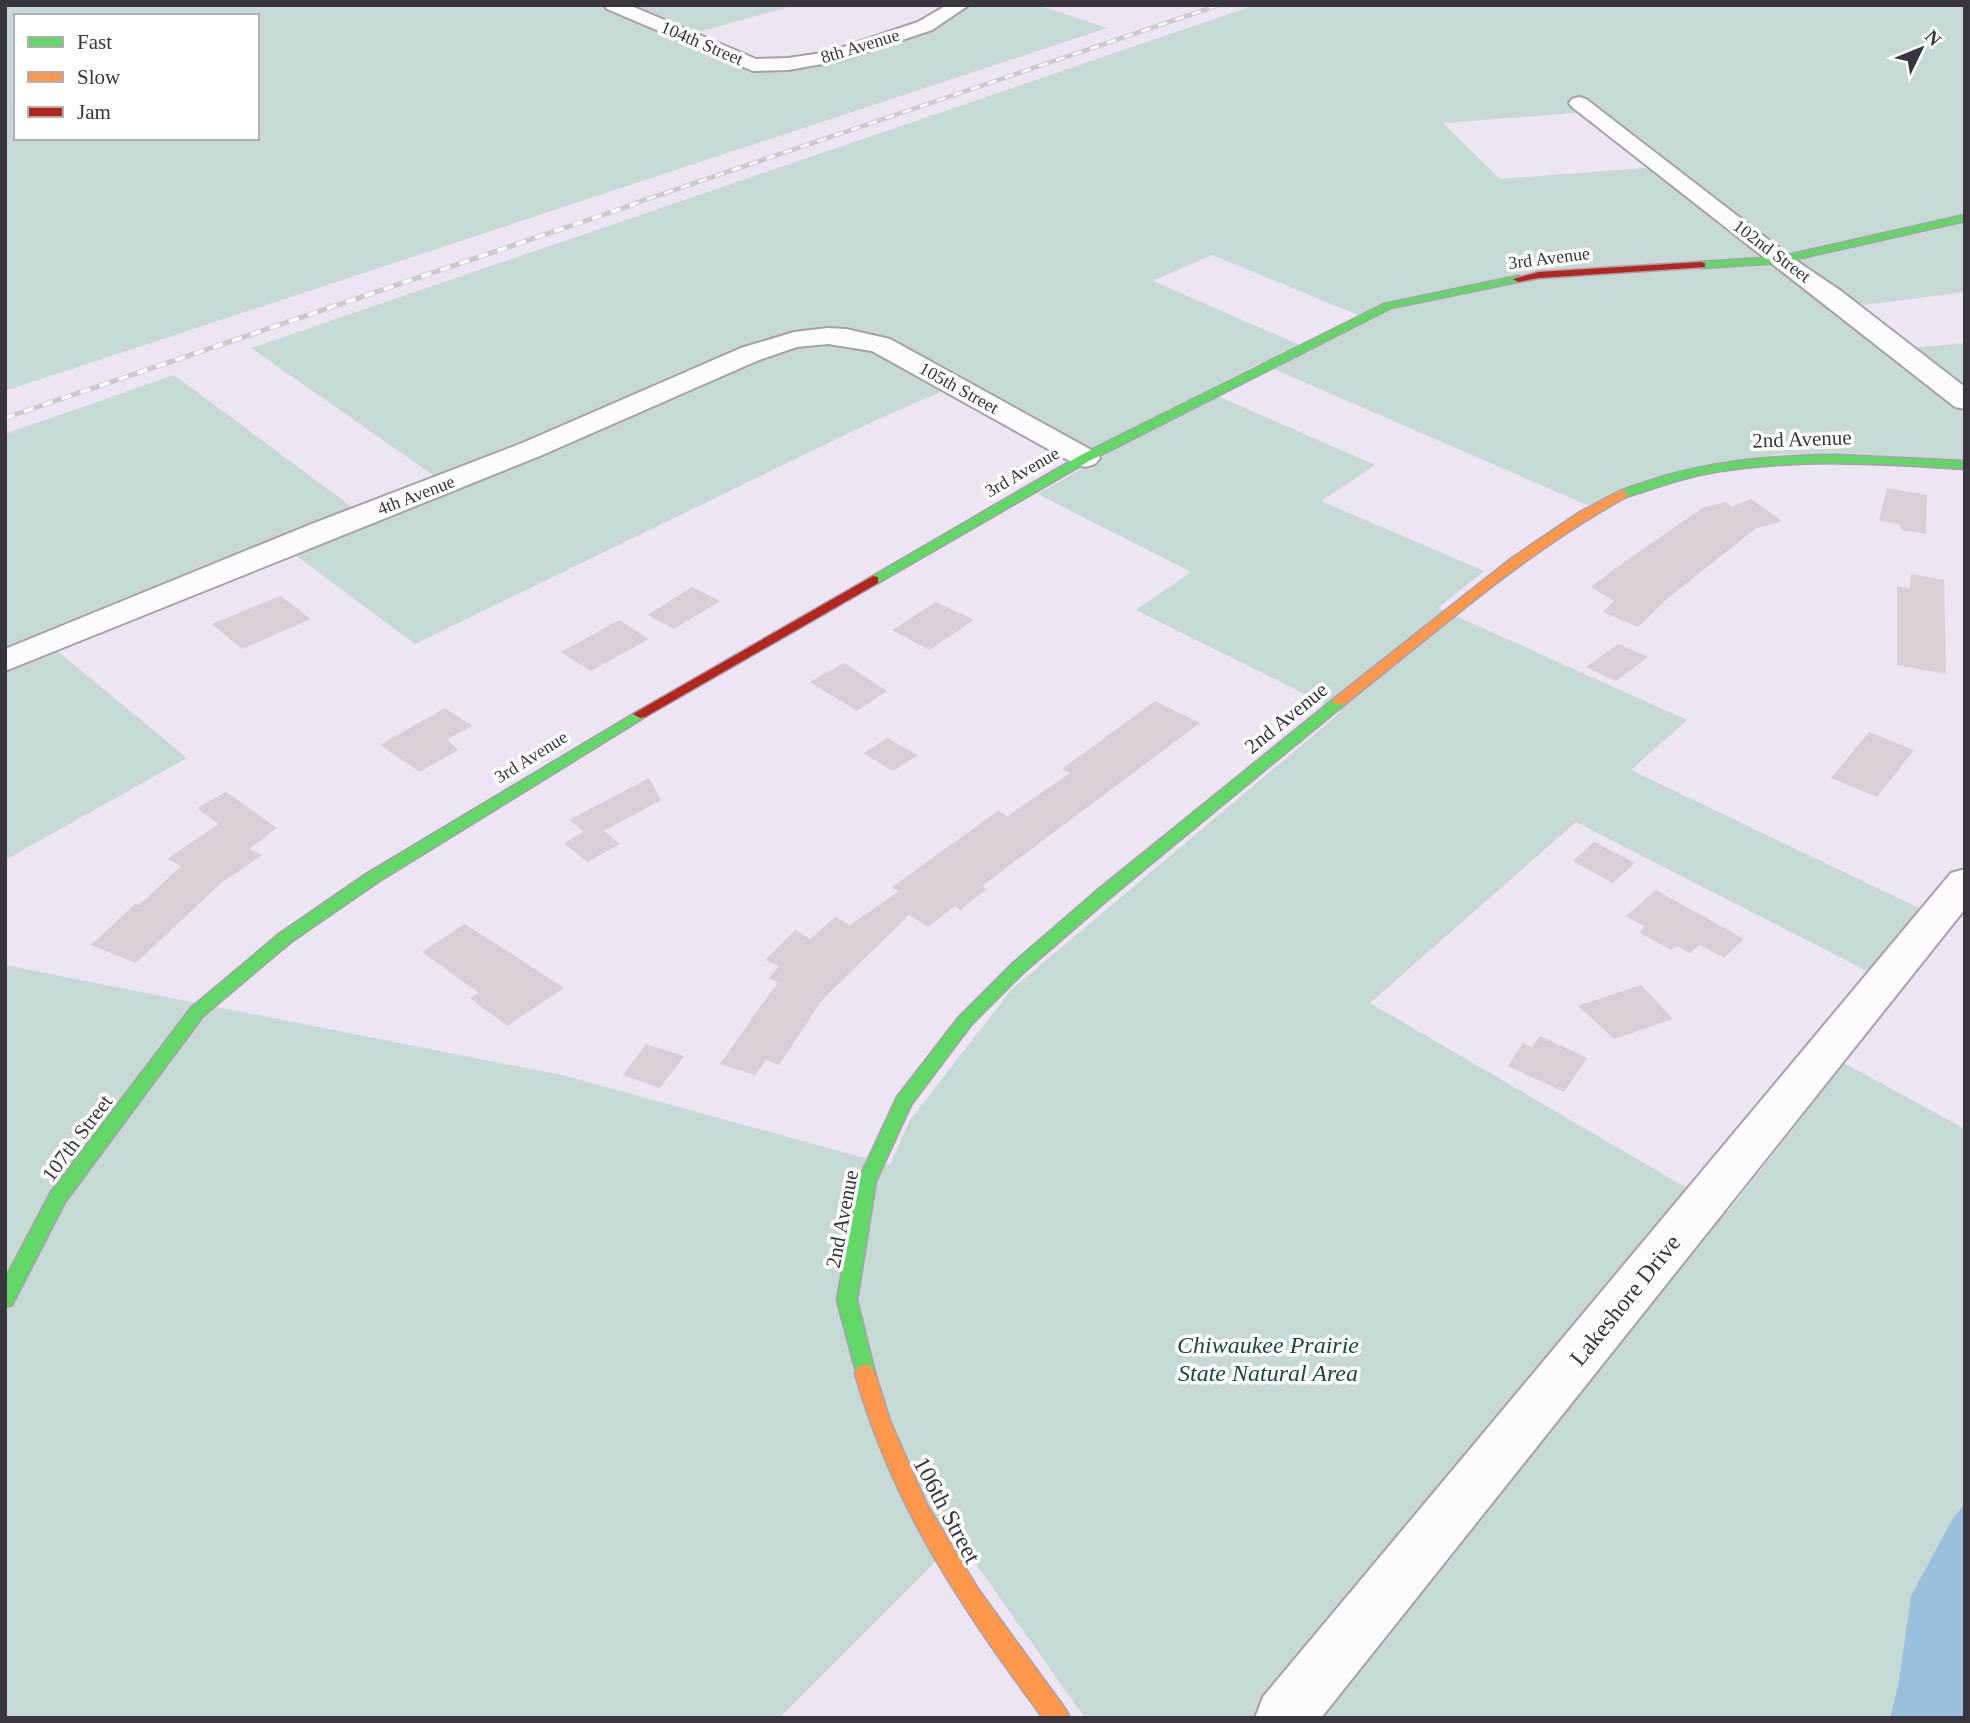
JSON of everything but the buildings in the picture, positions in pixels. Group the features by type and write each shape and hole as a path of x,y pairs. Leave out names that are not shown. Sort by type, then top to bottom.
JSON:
{"street":[{"name":"104th Street","path":"613,5 753,65"},
{"name":"8th Avenue","path":"753,65 788,64 832,57 925,26 960,5"},
{"name":"102nd Street","path":"1579,103 1965,401"},
{"name":"3rd Avenue","path":"197,1012 285,938 372,878 605,734 1085,458 1388,306 1539,275 1779,260 1965,218"},
{"name":"105th Street","path":"828,336 881,345 1085,458"},
{"name":"4th Avenue","path":"5,661 320,532 530,450 750,354 794,340 828,336"},
{"name":"2nd Avenue","path":"847,1300 866,1181 903,1101 965,1021 1018,968 1106,892 1517,561 1584,515 1619,495 1682,473 1756,461 1796,458 1857,457 1965,465"},
{"name":"Lakeshore Drive","path":"1284,1718 1965,882"},
{"name":"107th Street","path":"5,1299 58,1197 197,1012"},
{"name":"106th Street","path":"847,1300 869,1391 903,1484 972,1602 1058,1718"}],"green space":[{"path":"5,5 796,5 680,37 734,60 793,67 951,17 967,5 1038,5 1107,28 5,391"},
{"name":"Chiwaukee Prairie State Natural Area","path":"1255,5 1965,5 1965,292 1839,308 1889,350 1965,343 1965,405 1957,406 1965,414 1965,459 1778,454 1587,505 1260,363 1206,391 1375,465 1321,501 1484,571 1438,608 1687,720 1631,770 1921,909 1867,971 1576,822 1370,1003 1728,1212 1844,1063 1965,1129 1965,1503 1952,1520 1899,1681 1890,1718 1085,1718 958,1539 779,1718 5,1718 5,965 566,1076 890,1165 910,1120 1012,989 1341,712 1136,610 1191,572 1038,494 1107,454 1068,439 960,383 861,427 415,644 279,543 44,640 187,758 5,860 5,434 174,375 368,519 450,487 251,348","holes":["1602,111 1613,123 1670,166 1500,179 1443,123","1212,255 1370,320 1311,350 1153,281"]}],"water":[{"path":"1965,1503 1965,1718 1890,1718 1899,1681 1911,1596 1952,1520"}],"railway":[{"path":"630,205 1219,5"},
{"path":"5,418 635,204"}],"traffic: fast":[{"path":"1701,265 1779,260 1965,218"},
{"path":"873,580 1085,458 1388,306 1518,279"},
{"path":"1622,494 1707,469 1749,463 1834,459 1965,465"},
{"path":"865,1373 847,1300 867,1181 903,1102 965,1021 1018,968 1106,892 1340,701"},
{"path":"5,1299 58,1197 197,1012 285,938 372,878 640,714"}],"traffic: slow":[{"path":"1340,701 1517,561 1584,515 1622,494"},
{"path":"865,1373 879,1421 919,1512 970,1597 1058,1718"}],"traffic: jam":[{"path":"1518,279 1539,275 1701,265"},
{"path":"640,714 873,580"}]}
